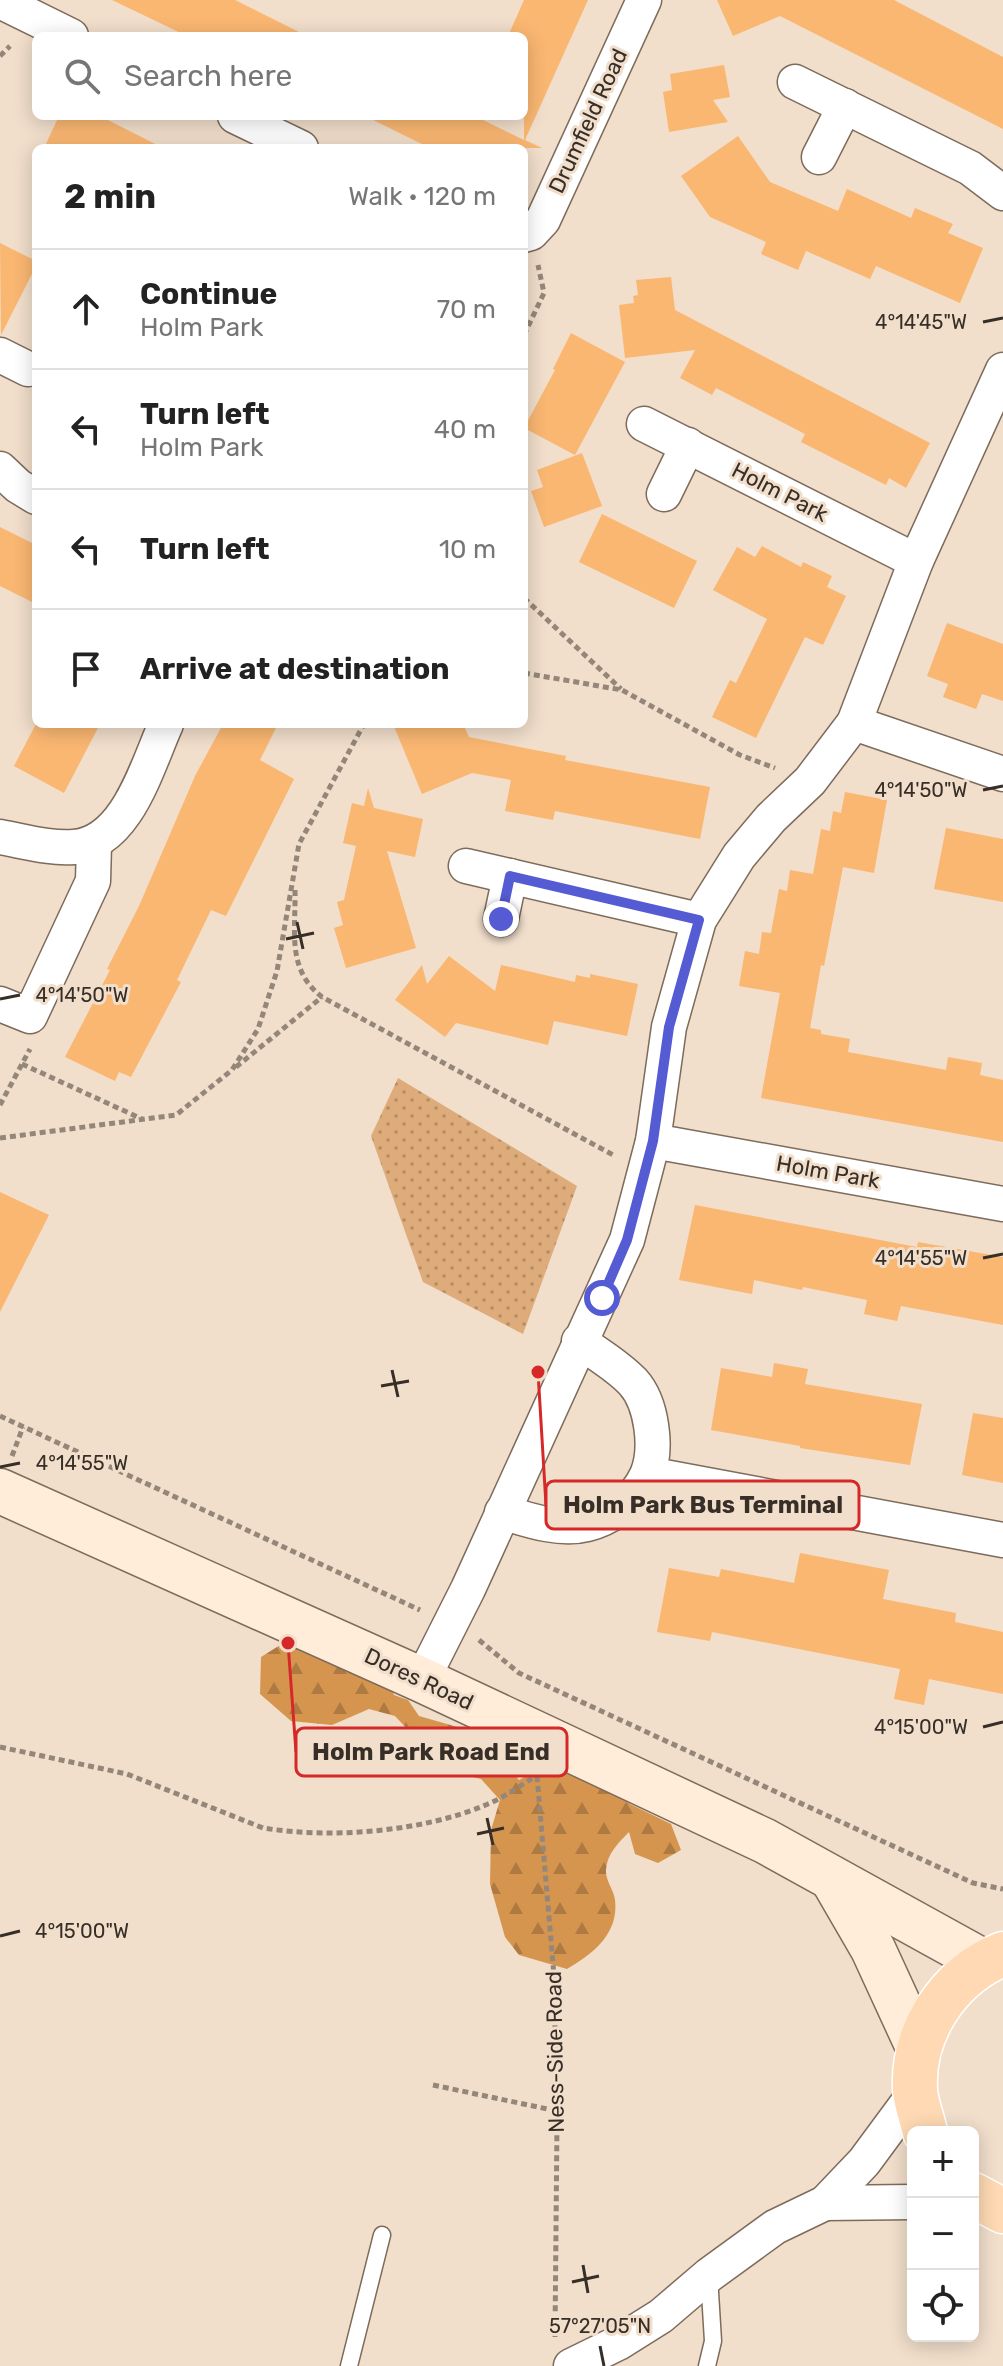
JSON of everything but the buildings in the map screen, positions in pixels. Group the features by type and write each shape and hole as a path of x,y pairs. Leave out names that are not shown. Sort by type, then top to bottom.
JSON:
{"main road":[{"name":"Dores Road","path":"0,1491 422,1680 549,1760 765,1841 832,1879 993,1958"},
{"path":"832,1879 873,1949 919,2049"},
{"path":"920,2112 919,2049 932,2015 951,1989 993,1958"}],"street":[{"name":"Drumfield Road","path":"528,234 543,220 644,0"},
{"path":"0,1 63,32"},
{"path":"795,82 970,168 1003,193"},
{"path":"819,157 845,106"},
{"path":"243,120 293,144"},
{"path":"422,1680 627,1240 653,1141 669,1027 699,920 739,856 771,818 810,781 854,723 916,561 1003,370"},
{"name":"Holm Park","path":"644,424 916,561"},
{"path":"664,494 688,445"},
{"path":"0,469 32,495"},
{"path":"854,723 1003,774"},
{"path":"0,837 73,848 94,844 112,831 128,809 164,728"},
{"path":"15,1010 93,881 94,844"},
{"path":"466,866 699,920"},
{"path":"501,919 510,876"},
{"name":"Holm Park","path":"653,1141 1003,1204"},
{"path":"502,1512 560,1525 586,1525 618,1511 648,1474 652,1438 649,1412 640,1393 635,1384 611,1363 579,1341"},
{"path":"648,1474 1003,1540"},
{"path":"564,2358 618,2343 661,2316 709,2275 775,2227 825,2203 864,2162 920,2112"},
{"path":"825,2203 907,2202"}],"lane":[{"path":"349,2366 382,2235"},
{"path":"707,2366 713,2341 709,2275"}],"path":[{"path":"528,234 544,293 528,327"},
{"path":"528,602 622,690 740,755 810,781"},
{"path":"528,674 622,690"},
{"path":"232,1070 258,1029 277,971 299,844 362,728"},
{"path":"294,878 298,970 310,988 322,997 614,1156 653,1141"},
{"path":"0,1138 176,1115 322,997"},
{"path":"0,1105 32,1047 15,1010"},
{"path":"22,1064 143,1120"},
{"path":"0,1416 450,1625 480,1641 519,1673 973,1883 1003,1889"},
{"path":"0,1747 127,1774 263,1828 285,1831 330,1832 418,1825 488,1804 549,1760"},
{"name":"Ness-Side Road","path":"549,1760 557,2111 554,2335 564,2358"},
{"path":"433,2085 557,2111"}],"green space":[{"path":"304,1630 390,1686 394,1695 408,1700 419,1716 468,1730 519,1780 546,1764 571,1766 606,1783 630,1804 671,1824 681,1850 658,1863 635,1854 629,1832 608,1859 606,1874 614,1896 615,1912 608,1933 595,1950 567,1969 519,1955 505,1937 490,1884 491,1830 500,1800 481,1779 436,1768 395,1716 369,1709 332,1725 291,1721 260,1694 261,1657"}],"shaded area":[{"path":"398,1078 577,1186 523,1334 423,1282 371,1136"}],"place":[{"name":"Holm Park Bus Terminal","path":"538,1372"},
{"name":"Holm Park Road End","path":"288,1643"}],"route":[{"path":"501,919 510,876 699,920 669,1027 653,1141 627,1240 602,1298"}]}
